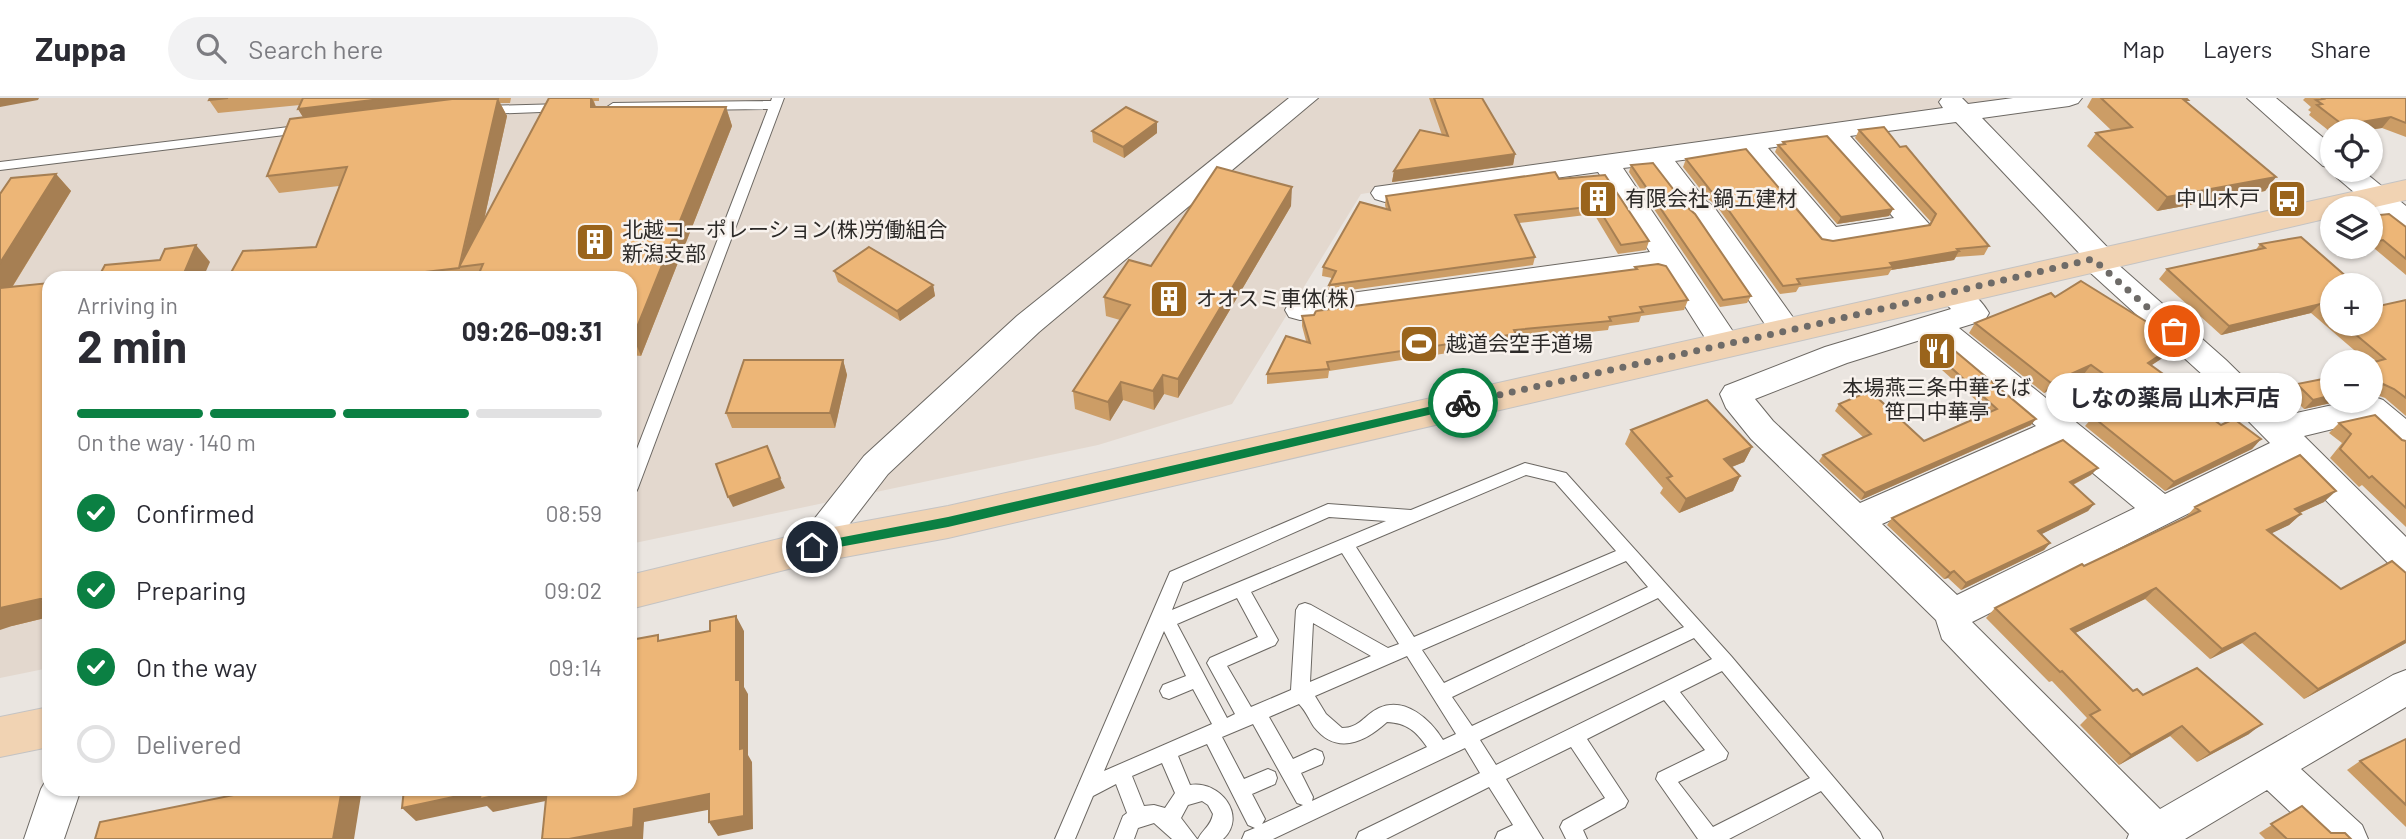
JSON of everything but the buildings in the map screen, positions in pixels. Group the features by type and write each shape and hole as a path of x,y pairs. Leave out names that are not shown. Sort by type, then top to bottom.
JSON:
{"main road":[{"path":"637,590 812,547 961,519 2097,258 2391,194"},
{"path":"0,737 42,728"}],"street":[{"path":"812,547 876,465 1028,324 1305,98"},
{"path":"1385,193 1831,131 1955,106 2068,98"},
{"path":"2259,98 2320,149"},
{"path":"1955,106 2097,258 2215,368 2406,559"},
{"path":"1749,143 1829,238 1915,224 1831,131"},
{"path":"1657,156 1696,208 1704,213 1786,331"},
{"path":"1606,163 1725,344"},
{"path":"2368,182 2391,194 2406,221"},
{"path":"1300,310 1654,261 1673,265"},
{"path":"1951,293 1974,313 1836,355 1735,394 1737,400 1762,430 1953,614 1955,628 2151,836 2406,687"},
{"path":"1936,326 2162,511"},
{"path":"1953,614 2162,511 2285,438 2372,408 2406,438"},
{"path":"1856,520 2061,429"},
{"path":"2271,767 2348,839"},
{"path":"44,839 59,796"}],"lane":[{"path":"603,107 776,102 637,469"},
{"path":"474,110 578,108"},
{"path":"0,166 319,127"},
{"path":"1163,622 1525,469 1560,477 1724,661 1873,839"},
{"path":"1065,839 1163,622 1176,577 1328,510 1414,516"},
{"path":"1346,545 1530,834 1505,839"},
{"path":"1086,790 1121,772 1628,553"},
{"path":"1241,589 1269,640 1216,663 1304,797"},
{"path":"1440,694 1660,589"},
{"path":"1388,657 1305,610 1302,694 1322,726 1331,734 1353,736 1384,714 1400,713 1414,718 1427,729 1439,750"},
{"path":"1163,622 1198,679 1240,790 1255,819"},
{"path":"1252,839 1696,629"},
{"path":"1366,839 1724,661"},
{"path":"1169,691 1198,679"},
{"path":"1667,690 1719,753 1665,779 1710,839 1824,780"},
{"path":"1575,737 1618,801 1570,827 1577,839"},
{"path":"1167,753 1185,795"},
{"path":"1288,769 1315,758"},
{"path":"1121,772 1138,816"},
{"path":"1240,790 1268,778"},
{"path":"1187,839 1176,831 1171,816 1177,801 1185,795 1201,792 1216,799 1223,813 1220,829 1208,839"},
{"path":"1124,839 1130,822 1138,816 1154,813 1169,820 1174,827 1176,839"}],"shaded area":[{"path":"0,98 2013,98 1361,194 1232,404 1098,445 637,543 637,271 42,271 42,669 0,678"}],"way so far":[{"path":"1463,403 2093,259 2174,331"}],"place":[{"name":"有限会社 鍋五建材","path":"1598,199"},
{"name":"中山木戸","path":"2287,199"},
{"name":"北越コーポレーション(株)労働組合 新潟支部","path":"595,242"},
{"name":"オオスミ車体(株)","path":"1169,299"},
{"name":"しなの薬局 山木戸店","path":"2174,331"},
{"name":"越道会空手道場","path":"1419,344"},
{"name":"本場燕三条中華そば 笹口中華亭","path":"1937,351"}],"route":[{"path":"812,547 948,522 1463,403"}]}
